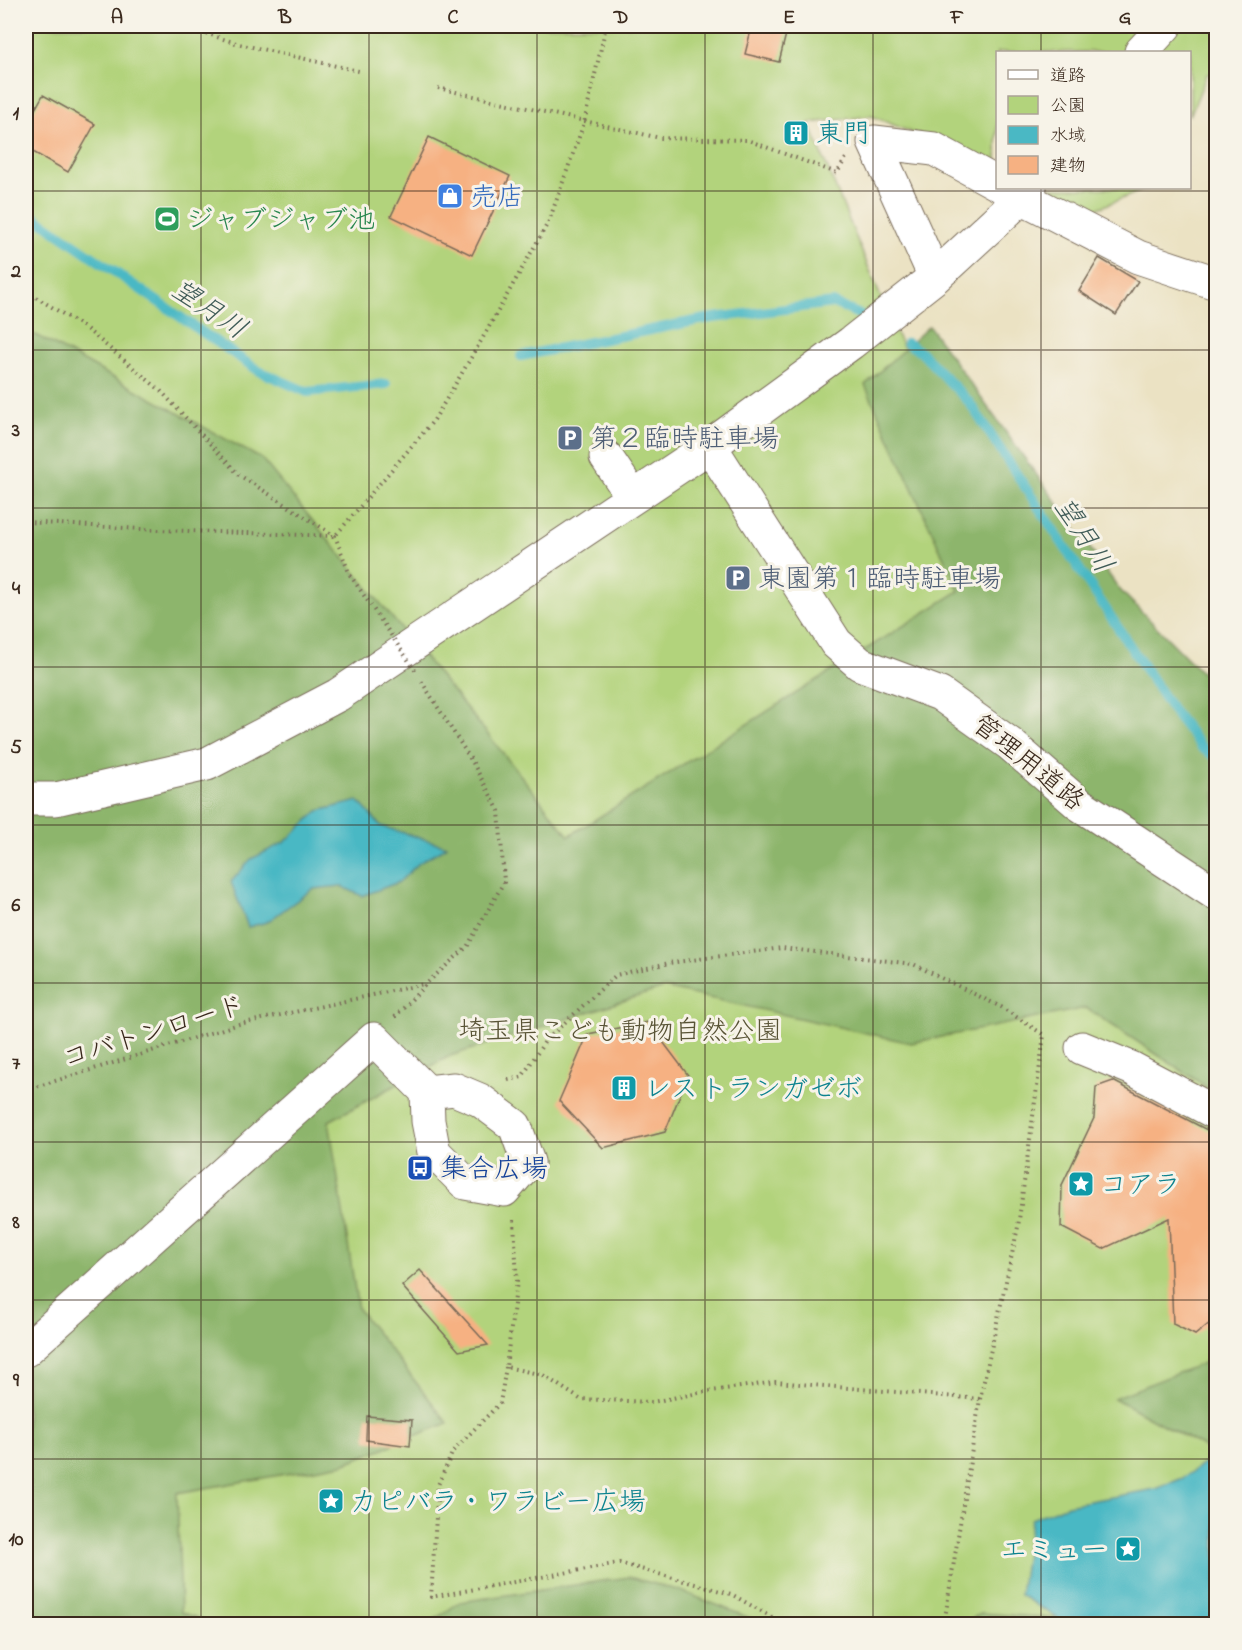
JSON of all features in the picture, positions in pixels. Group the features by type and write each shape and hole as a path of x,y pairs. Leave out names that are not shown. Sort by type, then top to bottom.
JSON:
{"street":[{"path":"1142,51 1165,26"},
{"path":"874,142 934,149 996,180"},
{"path":"874,142 935,277"},
{"path":"26,799 56,799 207,764 338,695 710,446 851,343 935,277 1014,189 1138,257 1216,283"},
{"name":"管理用道路","path":"710,446 836,643 860,664 940,694 1010,744 1078,804 1216,894"},
{"path":"606,457 633,497"},
{"path":"26,1350 374,1039 440,1091 480,1100 515,1126 528,1162 504,1190 465,1183 434,1152 428,1121 440,1091"},
{"path":"1082,1048 1131,1068 1216,1113"}],"path":[{"path":"183,26 239,44 363,72"},
{"path":"334,536 434,420 476,351 549,221 584,123 606,26"},
{"path":"438,88 584,123 660,138 747,140 837,173 854,142 874,142"},
{"path":"26,291 84,327 160,390 239,475 334,536 350,575 417,674 500,811 504,882 467,947 427,983 374,1039"},
{"path":"26,522 158,530 334,536"},
{"path":"440,1091 522,1077 545,1041 616,975 669,963 782,948 913,964 1001,1007 1044,1035 1018,1227 980,1399 944,1624"},
{"name":"コバトンロード","path":"26,1090 239,1023 427,983"},
{"path":"504,1190 515,1221 517,1281 500,1403 453,1451 438,1485 431,1597 619,1563 731,1594 784,1624"},
{"path":"506,1367 543,1375 580,1399 652,1402 776,1382 980,1399"}],"green space":[{"name":"埼玉県こども動物自然公園","path":"26,26 1216,26 1216,74 1207,74 1191,114 1191,51 996,51 996,170 872,116 809,123 893,327 1014,565 1216,795 1216,1624 26,1624"},
{"path":"1034,189 1146,189 1084,214"},
{"path":"929,326 1120,590 1216,687 1216,1093 1086,1008 911,1043 664,988 450,1056 329,1121 358,1309 448,1423 343,1464 177,1493 181,1612 213,1624 26,1624 26,332 38,336 262,459 569,836 959,591 865,385"},
{"path":"1216,1358 1216,1454 1114,1398"},
{"path":"629,1577 681,1591 765,1624 428,1624 460,1602"},
{"path":"980,1613 1134,1624 965,1624"}],"water":[{"path":"358,801 381,826 447,846 419,863 399,882 362,896 341,886 313,889 267,922 248,927 231,882 251,859 285,842 318,811"},
{"path":"1216,1457 1216,1624 1067,1624 1020,1595 1031,1519 1068,1505 1155,1489 1183,1478"}],"building":[{"path":"752,26 788,26 779,62 745,54"},
{"path":"43,95 95,124 68,172 26,148 26,126"},
{"name":"売店","path":"429,137 510,176 472,255 391,216"},
{"path":"1099,258 1138,281 1116,315 1079,291"},
{"name":"レストランガゼボ","path":"648,1022 688,1075 665,1132 603,1148 559,1101 588,1034"},
{"path":"1113,1081 1207,1130 1216,1132 1216,1318 1195,1335 1173,1324 1169,1218 1103,1249 1061,1227 1062,1185 1094,1118 1096,1087"},
{"path":"420,1270 488,1345 459,1351 402,1286"},
{"path":"367,1416 412,1420 410,1446 366,1440"}],"waterway":[{"name":"望月川","path":"26,211 259,371 307,392 386,384"},
{"name":"望月川","path":"521,356 705,319 833,303 865,317"},
{"name":"望月川","path":"907,343 921,352 969,402 1171,708 1202,748 1216,757"}],"place":[{"name":"東門","path":"796,133"},
{"name":"売店","path":"450,196"},
{"name":"ジャブジャブ池","path":"167,219"},
{"name":"第２臨時駐車場","path":"570,438"},
{"name":"東園第１臨時駐車場","path":"738,578"},
{"name":"レストランガゼボ","path":"624,1088"},
{"name":"集合広場","path":"420,1168"},
{"name":"コアラ","path":"1081,1184"},
{"name":"カピバラ・ワラビー広場","path":"331,1501"},
{"name":"エミュー","path":"1128,1549"}]}
